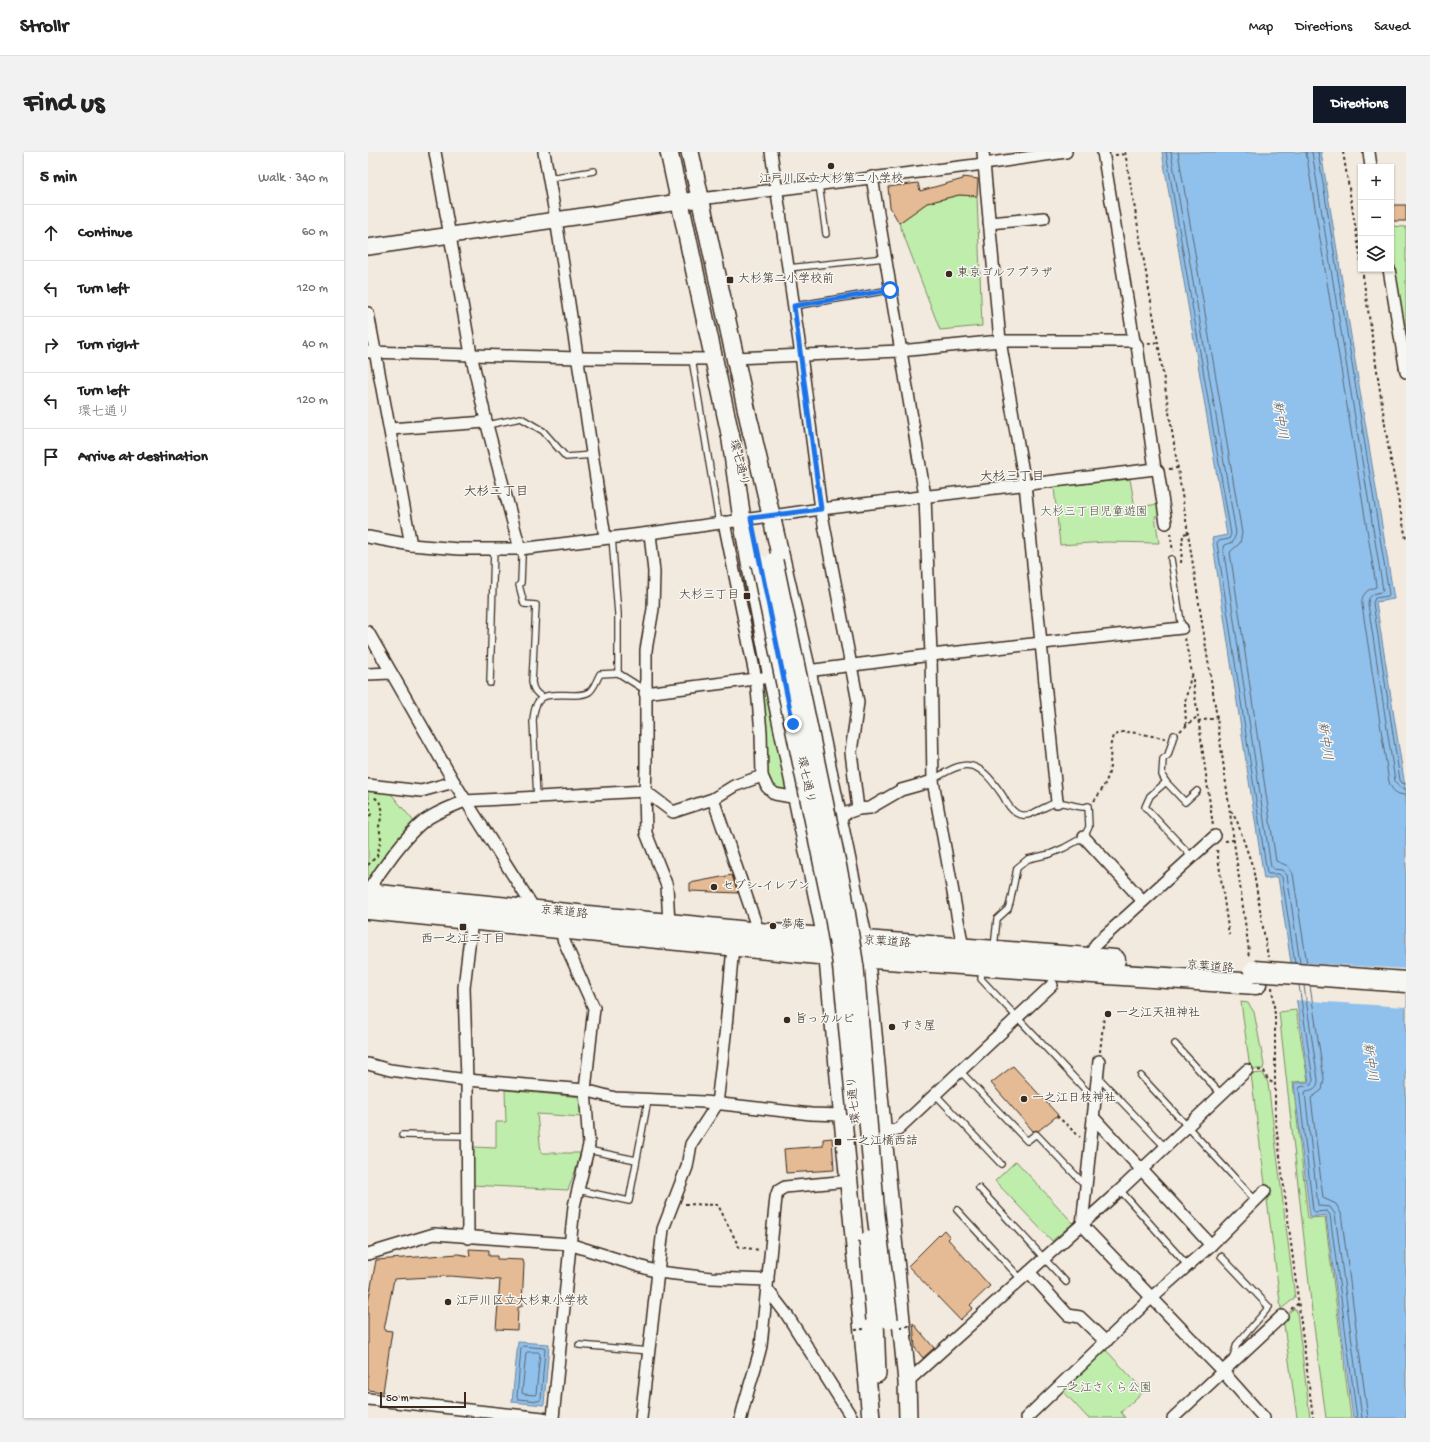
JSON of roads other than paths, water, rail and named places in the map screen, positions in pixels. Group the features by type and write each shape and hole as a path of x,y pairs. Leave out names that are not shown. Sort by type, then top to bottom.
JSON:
{"highway":[{"name":"京葉道路","path":"368,892 759,933 827,947"},
{"name":"京葉道路","path":"368,909 733,946 865,949 988,958 1406,982"},
{"name":"京葉道路","path":"865,949 963,948 988,958 1093,959 1259,974 1406,995"}],"main road":[{"name":"環七通り","path":"669,152 730,433 757,517 767,563 833,912 841,960 882,1320 901,1418"},
{"name":"環七通り","path":"690,152 750,424 757,517"},
{"path":"757,517 807,671 865,949 906,1382 908,1418"},
{"path":"757,517 764,678 797,798 827,947 871,1418"},
{"name":"環七通り","path":"879,1418 882,1320"}],"street":[{"path":"435,152 471,354 487,423 520,549"},
{"path":"544,152 593,455 609,537"},
{"path":"771,152 801,355 821,509 858,702 851,752 858,809"},
{"path":"983,152 1000,341 1025,484 1057,802"},
{"path":"368,247 700,199 984,164 1066,152"},
{"path":"1103,152 1134,341 1137,345 1155,469 1158,471 1166,523"},
{"path":"1369,152 1371,164"},
{"path":"872,177 925,496 931,655 933,780 963,948"},
{"path":"989,223 1044,218"},
{"path":"1389,272 1406,369"},
{"path":"368,313 372,352 390,430 411,545"},
{"path":"735,358 900,351 1000,341 1134,341"},
{"path":"372,352 578,358 714,359"},
{"path":"390,430 487,423"},
{"path":"368,537 411,545 459,549 520,549 757,517 1155,469"},
{"path":"721,522 764,678 761,732 762,776 766,787 775,794 797,798"},
{"path":"650,532 654,572 653,609 646,650 646,833 667,886 670,924"},
{"path":"807,671 931,655 1182,628"},
{"path":"368,632 465,801 535,910"},
{"path":"368,674 391,673"},
{"path":"645,691 764,678"},
{"path":"368,892 376,879 413,831 424,820 465,801 645,791 673,812 713,799 734,786 762,776"},
{"path":"838,816 858,809 870,808 901,790 933,780"},
{"path":"368,785 420,791 454,782"},
{"path":"713,799 759,933"},
{"path":"1093,959 1093,950 1096,944 1215,836"},
{"path":"1084,837 1143,901"},
{"path":"468,1238 467,1080 464,988 472,920"},
{"path":"552,1418 574,1206 590,1145 585,1090 594,1008 563,938 564,929"},
{"path":"641,1418 663,1229 686,1168 691,1144 717,1104 733,946"},
{"path":"883,1133 898,1129 1052,985"},
{"path":"1082,1225 1099,1061"},
{"path":"368,1064 390,1070 467,1080 585,1090 615,1098 704,1102 811,1114 843,1115"},
{"path":"906,1382 1082,1225 1247,1070"},
{"path":"1093,1118 1211,1245"},
{"path":"741,1418 745,1397 761,1346 768,1285 770,1251 778,1191 785,1187 849,1181"},
{"path":"1026,1418 1152,1297 1211,1245 1266,1191"},
{"path":"1082,1225 1152,1297 1227,1368 1264,1418"},
{"path":"368,1254 434,1234 468,1238 570,1244 658,1272 768,1285"},
{"path":"1025,1276 1068,1315 1080,1316 1106,1342"},
{"path":"768,1285 852,1418"},
{"path":"1173,1418 1282,1316"},
{"path":"368,1399 460,1414 542,1418"}],"lane":[{"path":"549,178 594,171"},
{"path":"819,185 826,234"},
{"path":"788,268 885,258"},
{"path":"794,306 890,290"},
{"path":"692,359 721,522"},
{"path":"487,423 521,418 543,431 566,457 593,455"},
{"path":"609,537 618,614 618,673"},
{"path":"490,683 494,549"},
{"path":"520,549 522,557 521,583 519,585 524,604 536,605 532,682 536,693 542,697"},
{"path":"1171,559 1182,628"},
{"path":"537,797 533,721 534,708 542,697 550,695 582,695 591,691 600,674 618,673 645,691"},
{"path":"1174,735 1168,755 1163,759 1162,775 1166,782 1185,802 1197,791"},
{"path":"933,780 959,766 969,765 983,772 992,781 1010,807 1016,813 1021,815 1028,814 1057,802 1081,808 1087,806 1089,827 1084,837 1050,854 1028,859 1017,868 1010,904 1008,909 997,919 988,958 981,979 1095,1100"},
{"path":"1166,782 1150,796 1146,807 1192,857"},
{"path":"1174,1044 1221,1094"},
{"path":"960,1071 1027,1141 1036,1134 1086,1186"},
{"path":"1141,1076 1256,1201"},
{"path":"1097,1077 1165,1147"},
{"path":"935,1094 1001,1164"},
{"path":"578,1190 629,1201 648,1100"},
{"path":"402,1135 467,1136"},
{"path":"588,1150 636,1160"},
{"path":"979,1188 1066,1282"},
{"path":"1120,1190 1188,1266"},
{"path":"956,1210 1025,1276"},
{"path":"1221,1256 1269,1307 1237,1344 1227,1368"},
{"path":"579,1345 650,1351"}],"water":[{"name":"新中川","path":"1162,152 1321,152 1394,599 1376,602 1406,793 1406,1418 1353,1418 1326,1215 1310,1217 1294,1083 1309,1082 1278,877 1264,879 1212,538 1227,535"},
{"path":"518,1342 549,1344 544,1405 512,1402"}],"place":[{"name":"江戸川区立大杉第二小学校","path":"831,166"},
{"name":"東京ゴルフプラザ","path":"949,274"},
{"name":"大杉第二小学校前","path":"730,280"},
{"name":"大杉三丁目","path":"747,596"},
{"name":"セブン-イレブン","path":"714,887"},
{"name":"夢庵","path":"773,926"},
{"name":"西一之江二丁目","path":"463,927"},
{"name":"一之江天祖神社","path":"1108,1014"},
{"name":"旨っカルビ","path":"787,1020"},
{"name":"すき屋","path":"892,1027"},
{"name":"一之江日枝神社","path":"1024,1099"},
{"name":"一之江橋西詰","path":"838,1142"},
{"name":"江戸川区立大杉東小学校","path":"448,1302"}],"district":[{"name":"大杉三丁目","path":"1012,477"},
{"name":"大杉二丁目","path":"496,492"}],"park label":[{"name":"大杉三丁目児童遊園","path":"1094,513"},
{"name":"一之江さくら公園","path":"1104,1389"}]}
